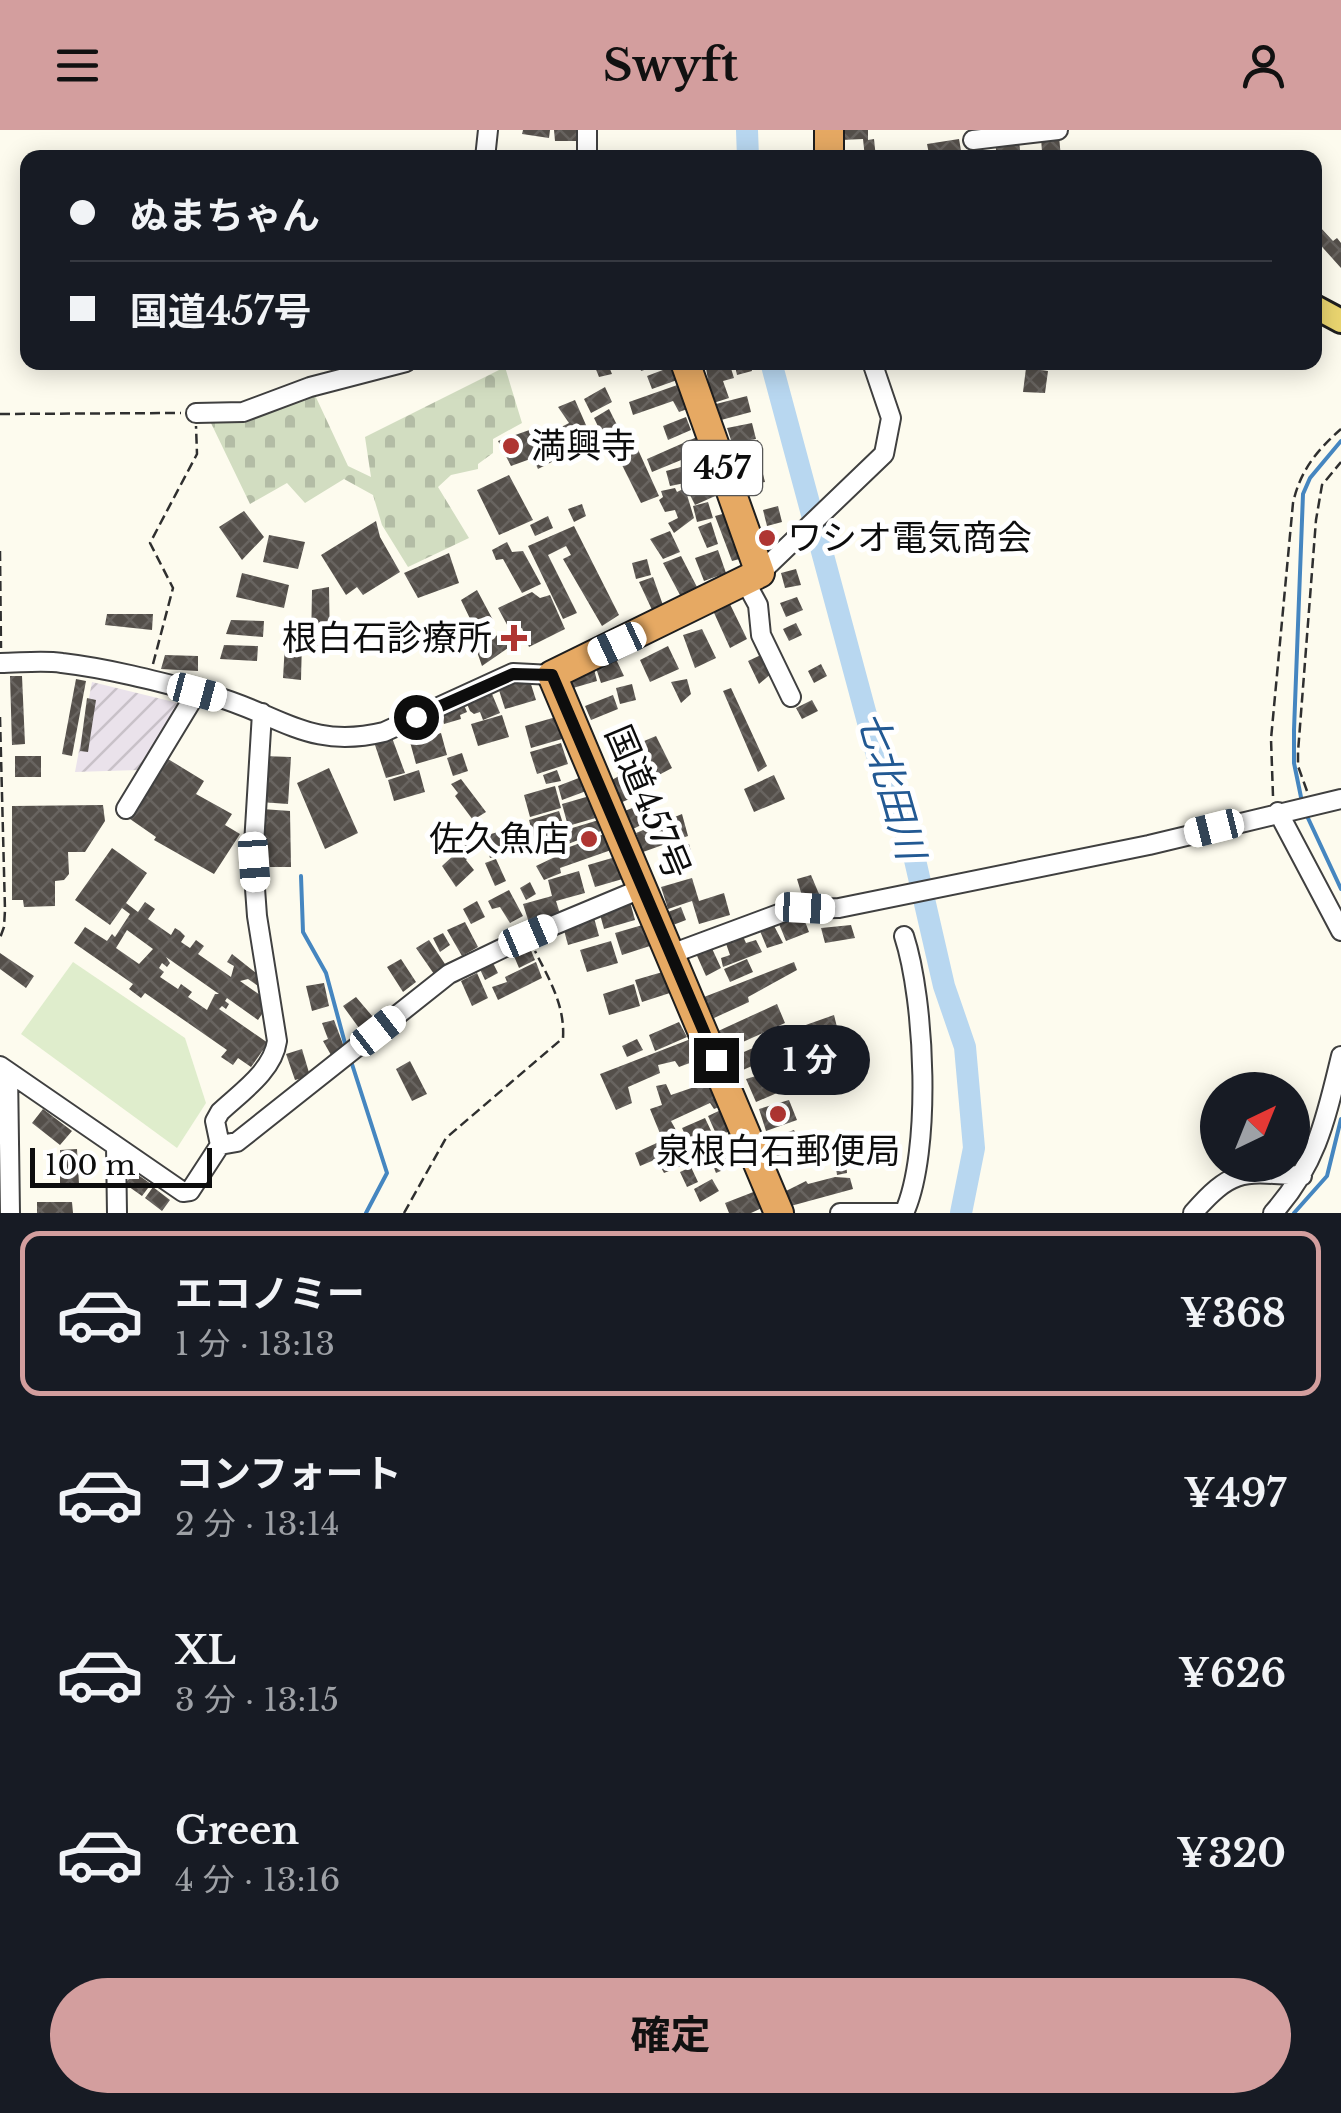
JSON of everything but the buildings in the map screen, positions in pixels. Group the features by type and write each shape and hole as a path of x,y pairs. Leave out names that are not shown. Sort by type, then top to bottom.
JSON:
{"highway":[{"name":"457","path":"688,370 753,578"},
{"path":"552,675 753,578"},
{"name":"国道457号","path":"552,675 780,1213"}],"street":[{"path":"974,142 1058,130"},
{"path":"196,414 243,412 310,387 375,370"},
{"path":"791,698 761,635 753,578 864,478 884,454 891,431 889,407 875,370"},
{"path":"1,664 59,662 150,680 262,713 312,736 362,738 384,732 513,674 552,675"},
{"path":"126,808 197,692"},
{"path":"4,1069 183,1192 190,1190 220,1145 215,1121 220,1112 263,1070 278,1041 258,916 254,862 262,713"},
{"path":"671,954 792,909 839,908 996,877 1341,800"},
{"path":"1282,811 1341,931"},
{"path":"220,1145 237,1142 450,974 643,888"},
{"path":"840,1213 904,1213 915,1189 922,1102 914,966 904,936"},
{"path":"1310,1159 1322,1134 1341,1056"},
{"path":"4,1069 10,1213"},
{"path":"116,1146 116,1213"},
{"path":"1193,1213 1224,1182"},
{"path":"1274,1213 1297,1182"}],"path":[{"path":"0,414 196,414 196,454 150,543 173,588 150,680"},
{"path":"1282,811 1271,778 1270,739 1292,503 1310,459 1341,428"},
{"path":"1310,807 1298,766 1307,615 1322,485 1341,462"},
{"path":"0,551 1,664"},
{"path":"0,717 5,910 0,938"},
{"path":"404,1213 446,1138 563,1038 560,1004 528,936"}],"shaded area":[{"path":"92,682 178,703 138,770 75,772"}],"green space":[{"path":"499,370 506,370 522,423 493,439 493,453 478,464 478,469 451,475 438,487 469,538 408,567 382,525 373,495 344,479 305,503 287,483 250,504 210,421 314,393 348,466 371,477 365,437"},
{"path":"73,962 185,1038 206,1103 177,1148 21,1034"}],"waterway":[{"name":"七北田川","path":"747,130 748,150"},
{"name":"七北田川","path":"773,370 876,752 915,860 944,986 965,1047 974,1148 961,1213"},
{"path":"1302,802 1294,763 1294,730 1303,494 1310,478 1341,441"},
{"path":"1307,816 1341,889"},
{"path":"301,876 303,932 326,973 346,1047"},
{"path":"351,1061 387,1173 366,1213"},
{"path":"1294,1213 1327,1176 1341,1119"}],"place":[{"name":"満興寺","path":"511,446"},
{"name":"ワシオ電気商会","path":"767,538"},
{"name":"根白石診療所","path":"514,638"},
{"name":"佐久魚店","path":"589,839"},
{"name":"泉根白石郵便局","path":"778,1114"}],"route":[{"path":"416,717 513,674 552,675 716,1060"}]}
